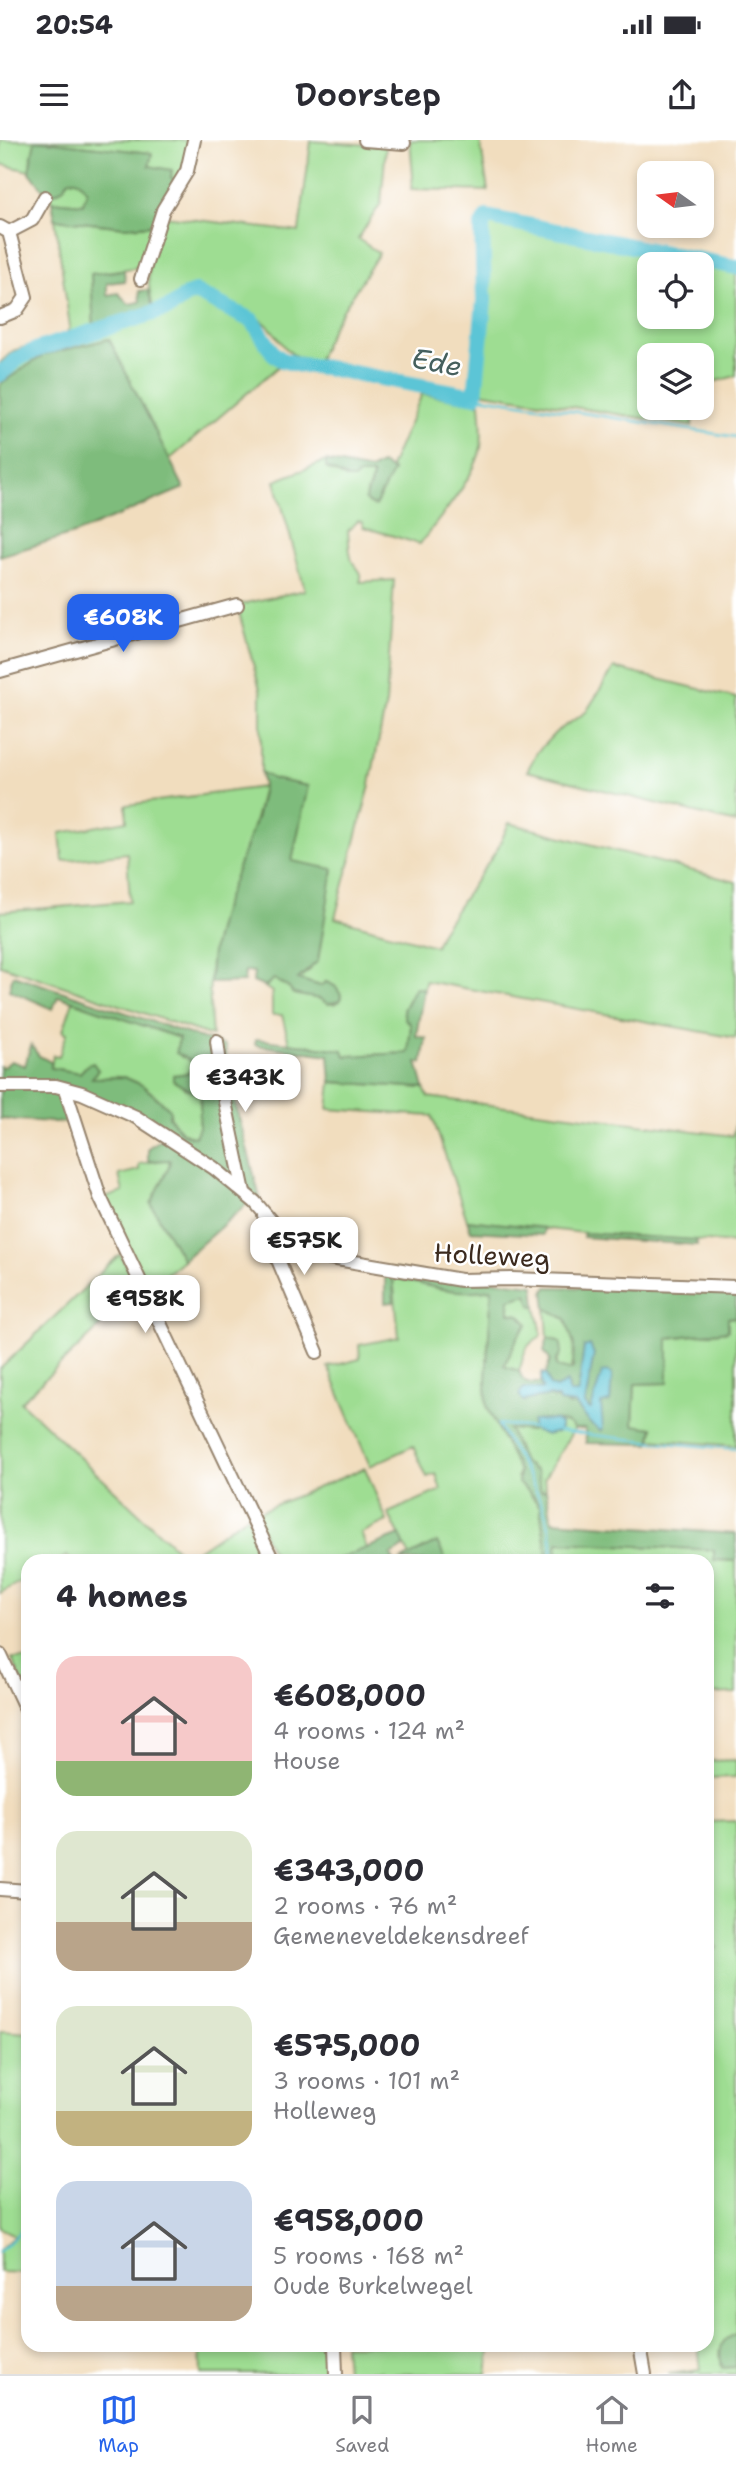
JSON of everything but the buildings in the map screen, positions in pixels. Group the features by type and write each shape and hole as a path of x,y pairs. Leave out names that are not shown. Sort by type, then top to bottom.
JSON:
{"street":[{"path":"141,279 163,210 187,170 194,140"},
{"path":"365,140 404,144"},
{"path":"0,317 17,310 26,297 4,230 32,220 45,197"},
{"path":"0,671 237,605"},
{"path":"217,1041 225,1102 244,1192"},
{"name":"Holleweg","path":"0,1086 56,1086 82,1093 135,1117 214,1168 244,1192 275,1226 300,1247 325,1257 461,1280 512,1279 736,1287"},
{"path":"65,1089 100,1197 270,1554"},
{"name":"Holleweg","path":"263,1212 270,1241 317,1352"},
{"path":"0,1654 21,1699"},
{"path":"0,1889 21,1890"},
{"path":"335,2352 336,2374"},
{"path":"641,2352 645,2374"}],"green space":[{"path":"0,140 36,140 29,171 0,164"},
{"path":"35,140 152,153 149,166 172,170 171,178 177,181 154,225 125,227 55,219 52,201 83,204 87,191 78,181 69,180 62,189 48,196 29,171"},
{"path":"36,140 190,140 187,158 177,181 171,178 172,170 149,167 152,153"},
{"path":"410,140 480,140 488,191 411,189 413,176"},
{"path":"311,141 386,146 381,203 358,239 379,253 333,326 317,361 295,356 261,320 206,291 186,293 154,311 149,284 150,263 165,216 299,232"},
{"path":"69,180 81,182 87,191 83,204 52,201 48,196 62,189"},
{"path":"55,219 125,227 154,225 140,267 91,274 94,330 106,326 109,333 150,320 189,301 206,300 253,326 267,352 279,366 169,460 109,339 44,355 0,384 0,363 13,351 66,334 70,327"},
{"path":"490,222 641,252 637,252 637,329 714,329 714,267 736,272 736,376 714,382 714,343 637,343 637,417 479,392 488,300"},
{"path":"124,270 125,281 107,283 107,295 118,293 129,304 140,302 139,291 148,290 154,311 94,330 91,274"},
{"path":"109,339 184,488 77,533 0,556 0,384 44,355"},
{"path":"422,394 480,403 481,447 464,485 420,544 363,527 362,522 358,521 348,531 351,558 361,573 360,582 394,580 386,703 369,789 335,918 435,946 441,932 498,848 509,823 736,882 736,1038 425,981 424,989 415,987 403,1010 405,1019 411,1025 408,1053 344,1056 342,1050 289,1043 282,1015 272,1015 272,992 265,987 274,978 294,994 320,999 328,1004 340,1001 341,995 328,983 325,982 321,986 298,979 311,969 292,861 307,786 273,779 261,772 261,693 237,605 305,590 275,481 326,461 326,468 348,479 372,474 367,492 381,496 393,471 390,467"},
{"path":"654,420 693,420 692,426"},
{"path":"326,461 370,470 381,464 393,471 375,506 365,500 372,475 359,475 355,479 348,479 326,468"},
{"path":"614,668 736,698 736,823 527,771 537,752 556,732 586,712"},
{"path":"261,772 273,779 308,786 292,861 333,869 318,961 298,979 320,986 326,982 335,986 341,995 340,1001 328,1004 320,999 293,994 289,988 274,979 265,987 253,982 254,972 245,971 244,982 210,983 212,952 220,917 257,816 263,787"},
{"path":"263,787 250,837 214,943 210,985 212,1036 0,965 0,912 130,901 127,853 63,861 60,833 127,821 126,805"},
{"path":"13,975 225,1046 229,1079 261,1202 251,1208 248,1203 183,1260 151,1204 170,1160 148,1161 148,1148 167,1135 62,1084 71,1123 0,1119 0,1066 4,1067 11,1061 25,1066 31,1045 39,1056 51,1062 51,1068 80,1073 93,1063 98,1070 92,1078 124,1077 142,1085 170,1109 169,1117 183,1134 195,1137 199,1127 201,1096 173,1081 173,1075 189,1073 193,1065 176,1053 179,1038 58,996 53,1009 9,990"},
{"path":"415,987 424,989 416,1036 426,1038 422,1063 417,1062 424,1088 331,1082 329,1055 255,1045 256,1039 343,1050 345,1056 408,1053 411,1025 405,1019 403,1010"},
{"path":"73,1001 179,1038 181,1057 189,1059 193,1065 184,1088 201,1096 199,1127 195,1137 177,1127 170,1109 146,1088 133,1081 118,1077 91,1078 98,1070 87,1065 80,1073 51,1068 53,1055 59,1056 67,1033 63,1031"},
{"path":"331,1082 424,1088 428,1097 733,1136 736,1115 736,1243 584,1233 467,1220 432,1116 328,1109"},
{"path":"170,1159 169,1167 151,1204 183,1260 147,1290 104,1198 123,1192 119,1175 139,1170 139,1164"},
{"path":"467,1220 544,1228 543,1235 471,1231"},
{"path":"584,1233 696,1240 697,1245 583,1237"},
{"path":"120,1254 138,1290 21,1402 182,1554 21,1554 21,1581 0,1593 0,1369"},
{"path":"356,1265 534,1285 536,1306 532,1306 527,1294 509,1299 509,1313 519,1315 528,1324 519,1335 504,1366 519,1371 527,1382 541,1383 543,1389 524,1388 523,1401 549,1396 569,1405 575,1404 591,1424 601,1409 601,1404 610,1402 612,1375 598,1385 596,1397 589,1409 585,1404 594,1354 584,1347 578,1393 569,1393 569,1386 550,1386 546,1374 550,1360 544,1351 548,1337 561,1345 557,1367 570,1370 573,1368 574,1345 566,1319 546,1308 544,1292 547,1287 736,1290 736,1317 728,1318 728,1331 668,1338 668,1383 635,1384 633,1425 653,1428 650,1444 586,1443 585,1429 574,1429 555,1420 533,1421 531,1431 509,1429 523,1462 537,1472 541,1491 546,1490 552,1521 736,1534 736,1561 714,1560 714,1550 558,1542 557,1554 547,1554 540,1507 534,1497 518,1483 519,1471 487,1406 486,1380 492,1289 454,1291 393,1277 394,1302 385,1303 385,1275 356,1269"},
{"path":"393,1277 454,1290 492,1289 486,1380 487,1406 519,1471 517,1477 540,1507 547,1554 442,1554 437,1543 409,1554 388,1513 441,1490 436,1474 427,1477 413,1446 370,1466 328,1367 360,1359 359,1345 399,1337"},
{"path":"527,1294 532,1306 536,1306 541,1336 527,1348 519,1371 503,1366 519,1335 528,1324 519,1315 509,1313 510,1298"},
{"path":"546,1308 566,1319 574,1351 570,1370 556,1367 560,1342 548,1337"},
{"path":"736,1317 736,1446 651,1439 653,1428 633,1425 635,1384 668,1383 668,1338 728,1331 728,1318"},
{"path":"558,1421 569,1423 574,1429 544,1479 546,1490 541,1491 535,1470 523,1462 508,1428 531,1431 532,1425 535,1431 560,1424"},
{"path":"365,1468 387,1521 361,1533 367,1548 351,1554 273,1554 253,1514"},
{"path":"247,1516 266,1554 194,1554"},
{"path":"400,1535 405,1546 393,1554 351,1554"},
{"path":"437,1542 443,1554 414,1554"},
{"path":"557,1542 715,1550 714,1560 714,1554 556,1554"},
{"path":"714,1560 736,1561 736,1693 714,1694"},
{"path":"12,1659 21,1659 21,1678"},
{"path":"736,1760 736,1777 714,1778 714,1761"},
{"path":"736,1821 736,2334 726,2339 720,2352 722,2368 736,2367 736,2374 668,2374 701,2370 699,2352 714,2352 714,1949 717,1948 714,1940 714,1822"},
{"path":"0,2031 21,2032 21,2273 0,2272 0,2251 14,2235 0,2228"},
{"path":"736,2334 736,2367 722,2368 721,2347 726,2339"},
{"path":"200,2352 328,2352 329,2374 201,2374"},
{"path":"345,2352 490,2352 487,2374 346,2372"}],"water":[{"path":"590,1345 594,1354 585,1404 588,1409 591,1409 602,1372 608,1371 612,1375 610,1402 601,1404 601,1431 591,1424 575,1404 559,1402 558,1398 549,1396 523,1401 519,1394 524,1388 543,1389 542,1373 546,1374 550,1386 556,1388 567,1382 569,1393 578,1393 584,1347"},
{"path":"555,1420 560,1424 558,1432 546,1435 535,1431 532,1425 532,1421"}],"waterway":[{"name":"Ede","path":"0,374 19,358 38,349 169,308 195,292 253,321 273,353 282,360 475,396 484,301 482,225 487,217 736,267"},
{"path":"475,396 736,437"},
{"path":"534,1428 498,1424 543,1506 552,1542 552,1554"},
{"path":"558,1431 736,1449"},
{"path":"0,2252 21,2230"}]}
